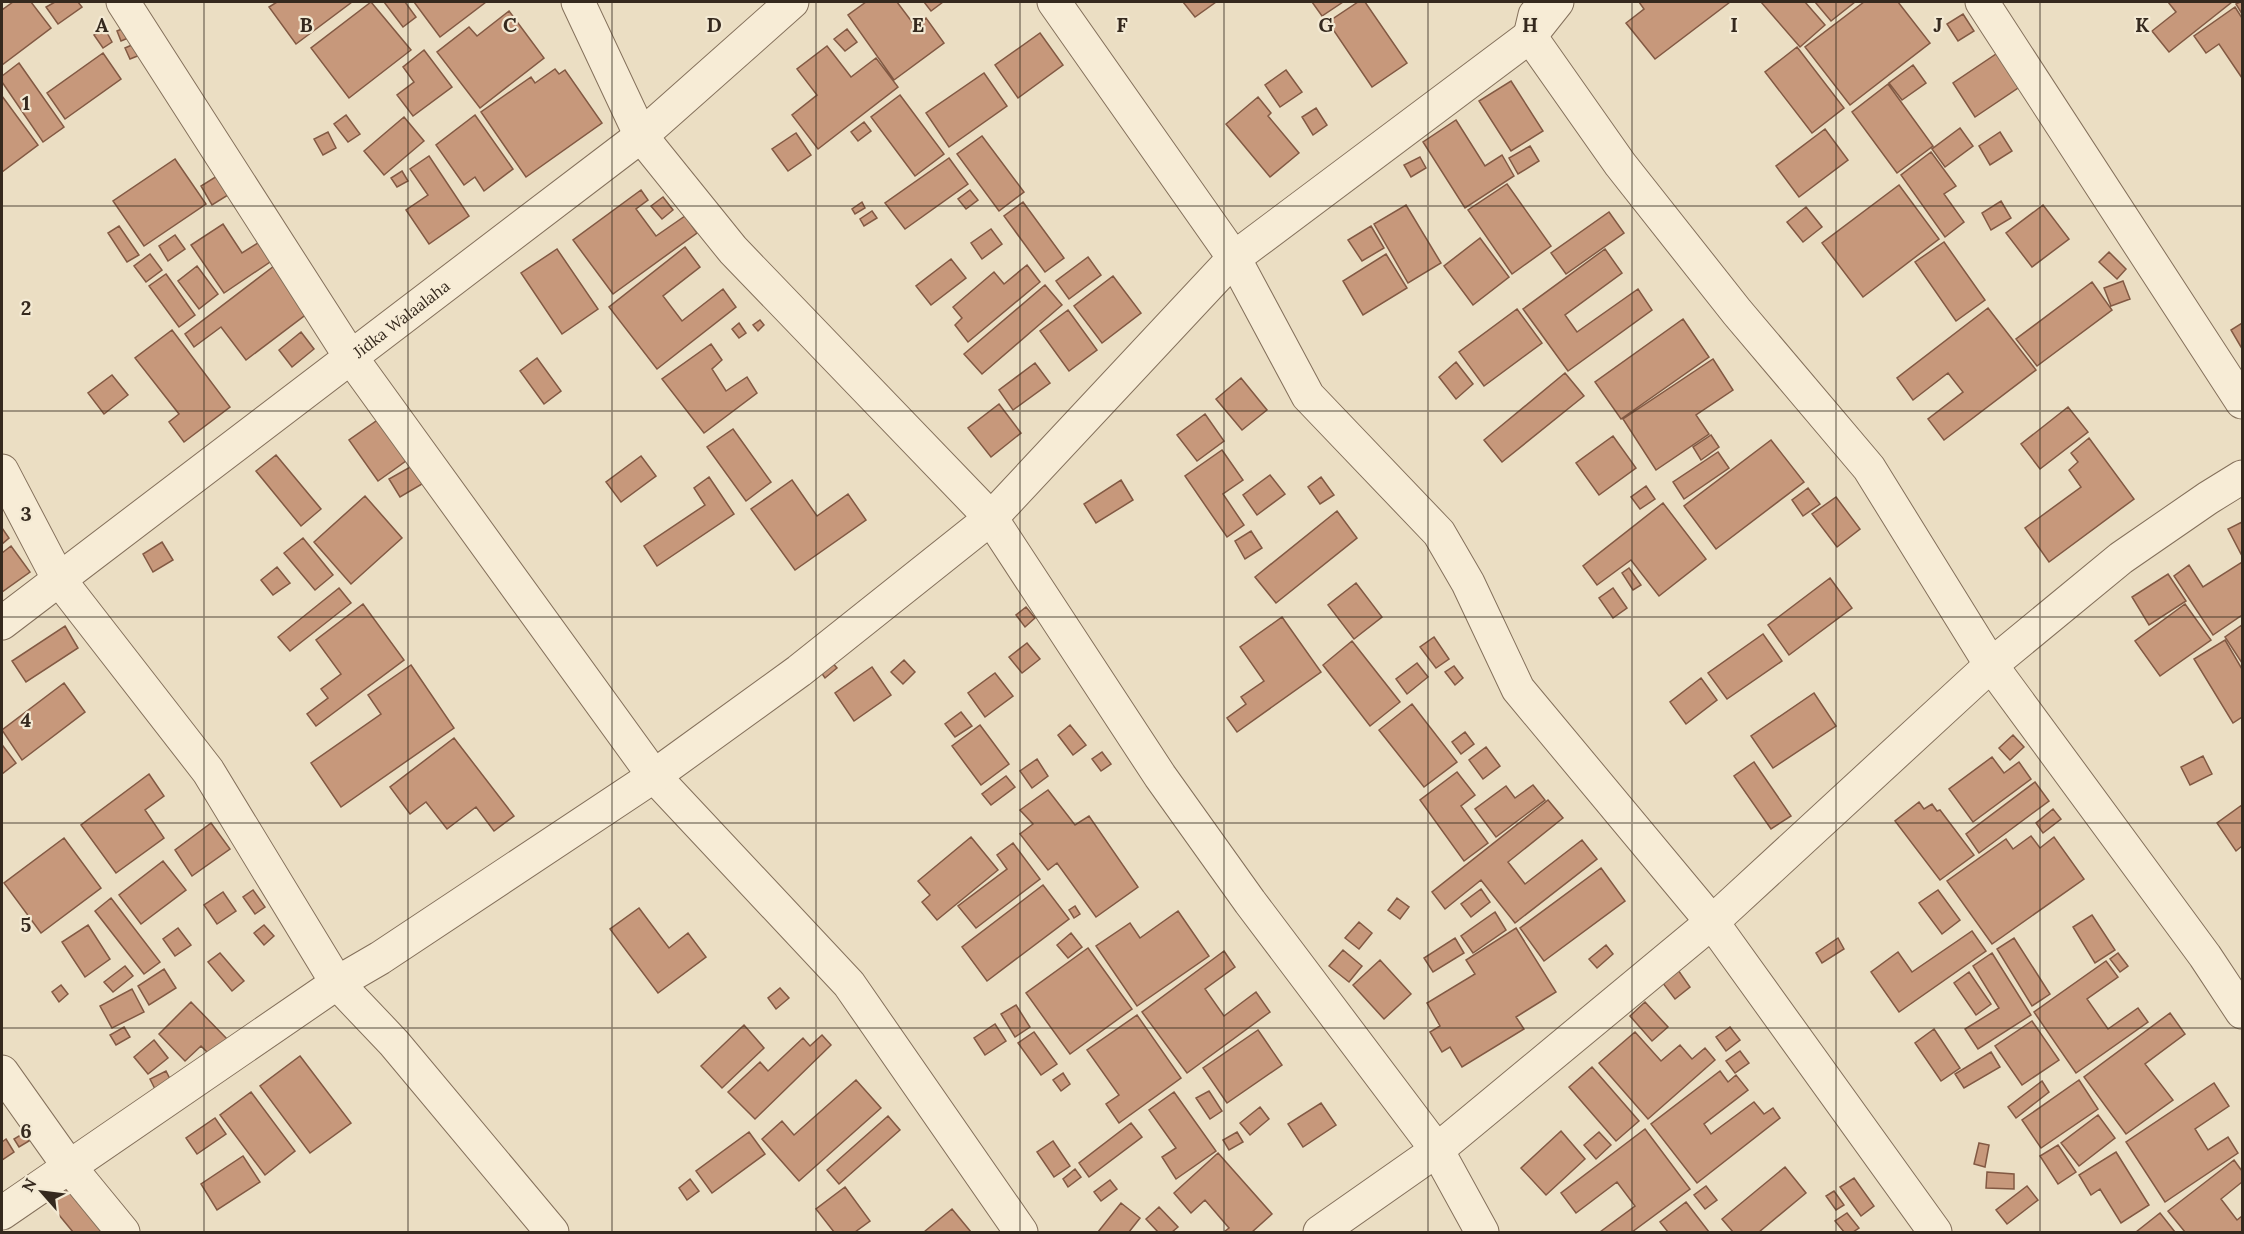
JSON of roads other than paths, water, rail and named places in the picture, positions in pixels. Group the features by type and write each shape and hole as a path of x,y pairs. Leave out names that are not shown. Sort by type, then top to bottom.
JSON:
{"street":[{"path":"123,2 350,356 654,776 849,984 1021,1233"},
{"path":"579,2 641,136 733,250 992,518 1160,776 1250,902 1437,1150 1482,1233"},
{"name":"Jidka Walaalaha","path":"2,623 58,578 641,136 792,2"},
{"path":"1054,2 1234,258 1308,396 1439,533 1468,583 1518,689 1712,922 1935,1233"},
{"path":"1538,2 1530,36 1620,164 1737,312 1869,468 1991,665 2205,956 2242,1012"},
{"path":"2,1213 68,1165 337,983 380,958 654,776 799,670 992,518 1234,258 1530,36 1557,2"},
{"path":"1982,2 2242,402"},
{"path":"2,471 58,578 208,771 337,983 394,1042 552,1233"},
{"path":"1320,1233 1437,1150 1712,922 1991,665 2121,558 2242,477"},
{"path":"2,1072 68,1165 123,1233"}]}
